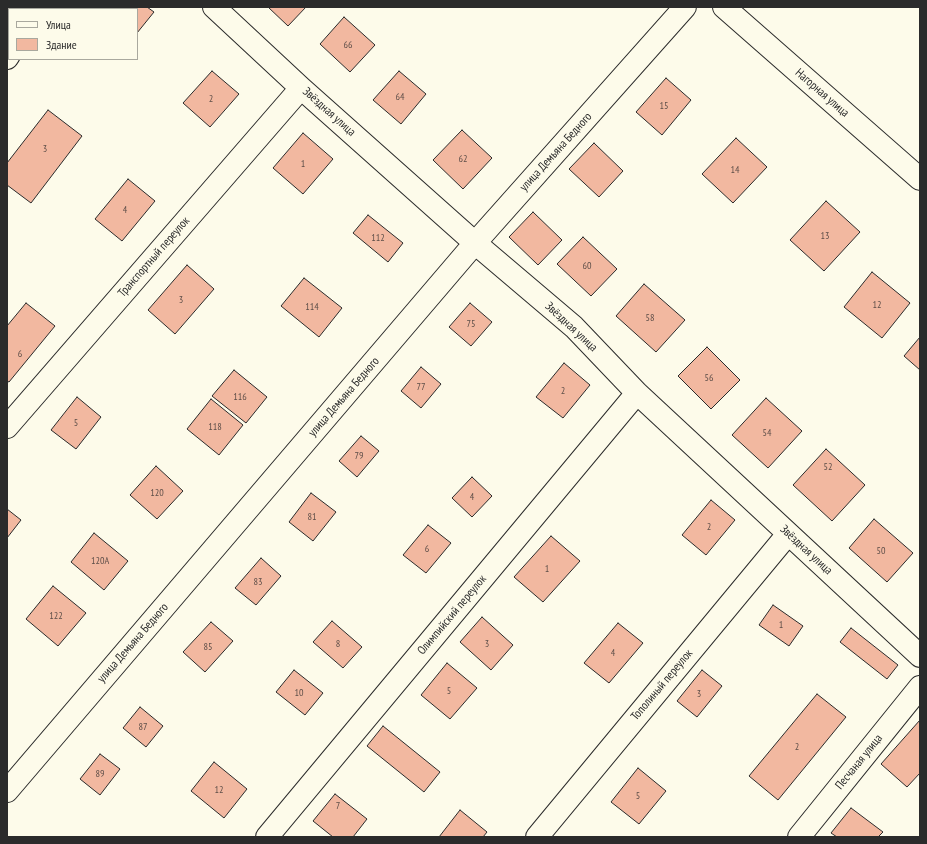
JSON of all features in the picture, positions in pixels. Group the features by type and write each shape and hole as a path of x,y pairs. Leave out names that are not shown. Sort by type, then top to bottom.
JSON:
{"street":[{"name":"Звёздная улица","path":"214,7 301,88 475,243 574,327 637,393 920,656"},
{"name":"улица Демьяна Бедного","path":"7,791 475,243 685,7"},
{"name":"Нагорная улица","path":"724,7 920,179"},
{"name":"Транспортный переулок","path":"7,427 301,88"},
{"name":"Олимпийский переулок","path":"266,837 637,393"},
{"name":"Тополиный переулок","path":"537,837 788,534"},
{"name":"Песчаная улица","path":"799,837 920,687"}],"building":[{"path":"147,7 154,12 138,32 138,8 118,8"},
{"path":"268,7 306,7 288,26"},
{"path":"344,17 375,45 350,72 320,44"},
{"path":"212,71 239,94 210,127 183,103"},
{"path":"399,71 426,94 401,124 373,100"},
{"path":"666,78 691,100 662,135 636,112"},
{"path":"48,110 82,136 31,203 7,185 7,163"},
{"path":"462,130 492,158 463,189 433,160"},
{"path":"303,133 333,159 303,194 273,168"},
{"path":"736,138 767,167 733,203 702,174"},
{"path":"594,143 623,171 599,197 569,169"},
{"path":"128,179 155,201 122,241 95,219"},
{"path":"826,201 860,232 824,271 790,240"},
{"path":"533,212 562,240 538,265 509,237"},
{"path":"368,215 403,243 388,262 353,233"},
{"path":"583,237 617,269 591,296 557,264"},
{"path":"187,265 214,289 175,334 148,310"},
{"path":"872,272 910,303 882,338 844,307"},
{"path":"304,278 342,308 319,337 281,306"},
{"path":"644,284 685,320 656,352 616,316"},
{"path":"26,303 55,326 9,382 7,381 7,326"},
{"path":"470,303 492,322 471,346 449,327"},
{"path":"920,337 920,370 904,356"},
{"path":"707,347 740,380 711,409 678,376"},
{"path":"564,363 590,385 563,418 536,397"},
{"path":"421,367 441,384 421,408 401,391"},
{"path":"234,370 267,397 246,423 212,396"},
{"path":"77,397 101,417 76,449 51,430"},
{"path":"766,398 802,431 768,468 732,435"},
{"path":"211,399 243,425 219,455 187,429"},
{"path":"361,436 379,451 357,477 339,461"},
{"path":"826,449 865,485 832,521 793,485"},
{"path":"156,466 183,491 157,519 130,495"},
{"path":"472,477 492,496 472,517 452,498"},
{"path":"311,493 336,512 313,541 289,522"},
{"path":"711,500 735,520 706,555 682,535"},
{"path":"7,509 21,520 7,538"},
{"path":"874,519 913,553 887,582 849,548"},
{"path":"428,525 451,543 426,573 403,555"},
{"path":"94,533 128,561 104,590 71,562"},
{"path":"551,536 580,561 543,602 514,577"},
{"path":"261,558 281,576 256,605 235,588"},
{"path":"53,586 86,613 58,646 26,619"},
{"path":"773,605 803,626 789,646 759,625"},
{"path":"482,617 513,645 491,670 460,642"},
{"path":"332,621 362,647 343,668 313,642"},
{"path":"211,622 233,641 205,672 183,652"},
{"path":"618,623 643,643 609,683 584,663"},
{"path":"851,628 898,665 887,679 840,642"},
{"path":"447,663 477,688 450,719 421,695"},
{"path":"294,670 323,693 305,715 276,692"},
{"path":"702,670 722,686 697,717 677,701"},
{"path":"817,694 846,717 778,800 749,776"},
{"path":"140,707 163,726 146,747 123,728"},
{"path":"920,720 920,773 907,787 881,764"},
{"path":"383,726 440,772 424,792 367,746"},
{"path":"100,754 120,769 100,795 80,779"},
{"path":"214,762 247,789 224,818 191,791"},
{"path":"638,768 666,791 639,824 611,802"},
{"path":"335,794 367,819 353,837 333,837 313,821"},
{"path":"851,808 883,832 878,837 837,837 831,833"},
{"path":"460,810 487,832 483,837 439,837"}]}
